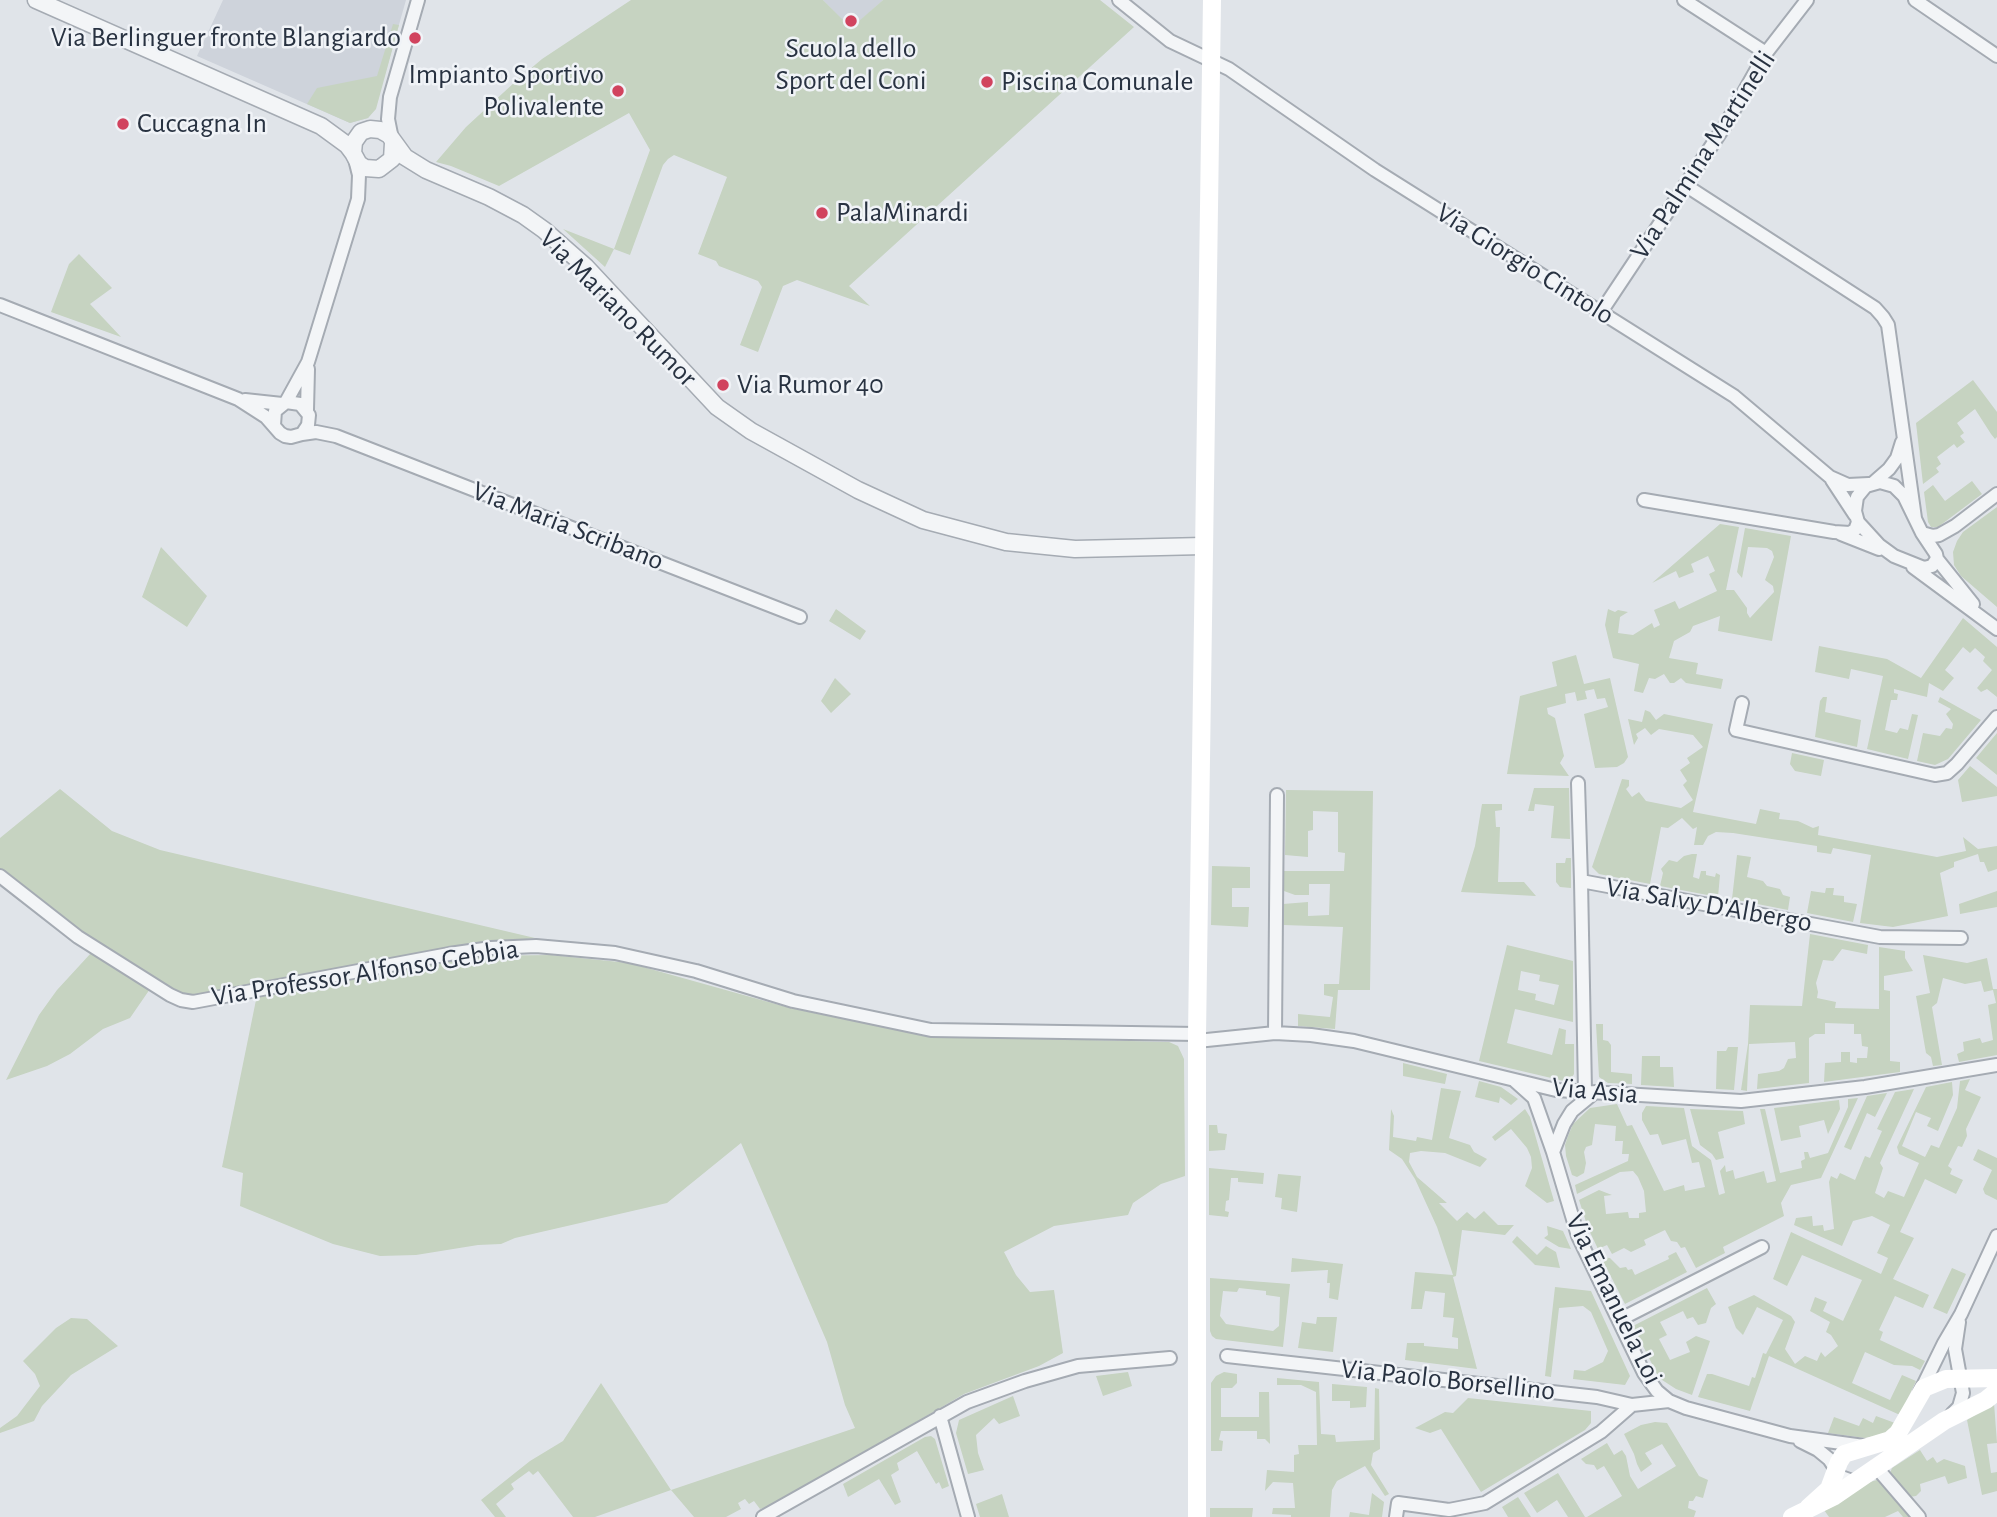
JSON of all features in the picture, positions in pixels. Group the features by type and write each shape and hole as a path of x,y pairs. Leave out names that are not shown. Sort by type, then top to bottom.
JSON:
{"main road":[{"path":"1197,1517 1197,1037 1212,0"},
{"path":"1960,1378 1996,1383 1986,1400 1944,1422 1805,1514 1829,1489 1844,1454 1890,1440 1898,1433 1920,1392 1940,1380 1960,1378"}],"street":[{"path":"36,0 321,126 347,145 365,168 403,165 426,170"},
{"path":"358,199 392,159 388,119 390,97 418,0"},
{"name":"Via Giorgio Cintolo","path":"1119,0 1170,41 1230,69 1374,170 1734,396 1830,477 1848,485 1888,483 1894,486 1904,496 1915,518"},
{"path":"1684,0 1766,53"},
{"name":"Via Palmina Martinelli","path":"1601,312 1726,124 1766,53 1807,0"},
{"path":"1915,0 1997,56"},
{"path":"274,425 273,416 309,362 358,199 359,175 354,156 357,136 368,129 390,97"},
{"path":"321,126 348,131 380,130 405,157 426,170"},
{"name":"Via Mariano Rumor","path":"426,170 489,197 544,230 586,267 698,388 734,420 893,508 967,533 1037,547 1075,549 1203,546"},
{"path":"1685,186 1875,308 1888,326 1915,518 1937,559 1992,624"},
{"path":"0,305 238,399 266,417 285,436 316,432 336,436"},
{"path":"302,433 308,425 309,362"},
{"path":"238,399 300,404 317,424 336,436"},
{"path":"1644,500 1850,533 1855,530 1857,520 1857,497 1889,469 1897,458 1904,435"},
{"name":"Via Maria Scribano","path":"336,436 800,617"},
{"name":"Via Giorgio Cintolo","path":"1830,477 1857,520 1879,545 1900,559"},
{"path":"1922,533 1933,536 1955,526 1997,494"},
{"path":"1834,532 1927,568 1937,559 1955,526"},
{"path":"1900,559 1992,624"},
{"path":"1742,703 1736,730 1935,775 1947,773 1957,764 1997,717"},
{"path":"1578,783 1581,881"},
{"path":"1275,1033 1278,794"},
{"name":"Via Professor Alfonso Gebbia","path":"0,876 78,937 181,1000 193,1002 449,954 491,948 536,946 615,953 695,971 793,1001 930,1030 1096,1032 1197,1037"},
{"name":"Via Salvy D'Albergo","path":"1590,1092 1581,881 1881,937 1961,938"},
{"name":"Via Asia","path":"1197,1037 1275,1033 1311,1035 1354,1041 1556,1090 1741,1101 1865,1087 1997,1065"},
{"name":"Via Emanuela Loi","path":"1513,1079 1534,1098 1578,1236 1644,1373 1657,1391 1669,1401 1686,1408 1790,1436"},
{"path":"1553,1152 1572,1111 1590,1092"},
{"path":"1920,1392 1961,1314 1997,1236"},
{"path":"1619,1320 1762,1247"},
{"path":"1944,1422 1959,1407 1963,1393 1955,1349 1961,1314"},
{"name":"Via Paolo Borsellino","path":"1227,1356 1597,1397 1632,1405 1669,1401"},
{"path":"1956,1357 1972,1371 1996,1383"},
{"path":"763,1517 967,1402 1016,1383 1078,1366 1170,1359"},
{"path":"1473,1517 1485,1503 1601,1432 1632,1405"},
{"path":"940,1416 968,1517"},
{"path":"1790,1436 1864,1446"},
{"path":"1790,1436 1818,1450 1836,1471 1847,1480 1855,1482"},
{"path":"1876,1467 1919,1517"},
{"path":"1396,1517 1398,1503 1449,1510 1485,1503"}],"shaded area":[{"path":"223,0 406,0 375,109 368,118 350,123 197,56"},
{"name":"Scuola dello Sport del Coni","path":"823,0 883,0 851,29"}],"green space":[{"path":"631,0 823,0 851,28 883,0 1100,0 1134,27 849,286 870,306 797,280 783,286 758,352 740,345 762,287 758,281 719,266 716,261 698,254 727,177 674,155 663,165 630,255 614,249 650,150 629,113 499,186 436,162 466,127 542,59"},
{"path":"393,24 399,25 376,109 368,118 350,123 307,104 317,88 377,76"},
{"path":"563,229 614,249 605,267"},
{"path":"79,254 112,288 90,304 121,337 51,312 69,264"},
{"path":"1973,380 1997,412 1997,437 1995,439 1991,434 1975,409 1957,423 1964,433 1960,436 1965,442 1957,448 1954,444 1937,457 1941,464 1936,468 1939,472 1923,484 1916,423"},
{"path":"1972,481 1982,494 1938,527 1931,527 1924,492 1933,485 1945,501"},
{"path":"1997,507 1997,607 1961,576 1954,565 1953,552 1963,532"},
{"path":"1720,524 1739,527 1726,590 1734,590 1747,608 1750,618 1774,592 1773,586 1765,580 1774,557 1772,551 1767,548 1748,547 1742,578 1737,572 1745,528 1791,536 1772,641 1718,631 1720,616 1693,626 1690,632 1674,641 1669,658 1698,663 1696,674 1723,679 1721,689 1686,683 1681,678 1670,683 1664,674 1655,679 1649,678 1643,693 1634,691 1639,664 1613,658 1605,625 1608,609 1628,612 1620,617 1618,633 1633,635 1652,623 1654,628 1660,625 1654,610 1675,601 1679,609 1717,591 1709,574 1715,571 1708,556 1691,564 1694,572 1679,578 1676,571 1652,583"},
{"path":"161,547 207,596 187,627 142,597"},
{"path":"836,609 866,631 860,640 829,621"},
{"path":"1963,618 1997,647 1997,697 1987,689 1981,692 1977,688 1992,670 1983,661 1985,657 1975,648 1970,653 1963,647 1945,670 1954,678 1943,691 1929,683 1927,697 1894,689 1894,693 1898,694 1897,700 1891,700 1885,730 1897,733 1900,728 1908,730 1912,714 1918,715 1908,759 1867,749 1883,676 1851,669 1849,679 1815,672 1819,646 1887,659 1921,678"},
{"path":"1576,655 1584,684 1610,678 1628,757 1617,767 1595,768 1584,714 1608,707 1605,698 1597,699 1594,689 1585,691 1587,699 1577,701 1575,692 1565,694 1566,703 1547,708 1548,714 1555,718 1564,756 1560,763 1569,776 1507,774 1520,696 1557,686 1552,662"},
{"path":"835,678 851,694 831,713 821,701"},
{"path":"1827,697 1825,712 1861,720 1857,747 1815,737 1820,701"},
{"path":"1940,697 1981,720 1948,759 1935,765 1917,761 1923,733 1940,736 1946,728 1952,729 1953,724 1946,714 1951,709 1938,702"},
{"path":"1645,710 1656,720 1664,714 1713,724 1693,812 1756,824 1760,809 1780,813 1779,819 1798,821 1813,828 1819,826 1818,835 1937,857 1966,851 1963,837 1978,849 1997,846 1997,869 1988,872 1984,862 1980,862 1978,854 1954,862 1954,867 1940,873 1948,916 1893,927 1860,923 1871,855 1833,848 1831,854 1817,852 1817,846 1716,832 1708,836 1703,845 1694,845 1697,827 1693,829 1682,818 1668,828 1661,827 1650,884 1599,874 1592,867 1622,779 1629,780 1626,789 1632,797 1639,792 1646,801 1681,808 1693,800 1683,785 1687,781 1680,770 1690,763 1687,758 1703,747 1693,735 1659,729 1651,735 1645,728 1636,734 1638,738 1634,745 1628,719 1642,722"},
{"path":"1997,733 1997,775 1976,758"},
{"path":"1792,753 1824,760 1821,776 1795,771 1790,764"},
{"path":"1970,766 1997,787 1997,796 1962,802 1958,780"},
{"path":"1534,788 1569,788 1570,839 1551,838 1554,806 1535,804 1534,811 1528,811"},
{"path":"60,789 112,831 160,850 535,938 445,948 198,997 179,995 71,925 0,869 0,838"},
{"path":"1286,790 1373,791 1370,990 1338,990 1335,1029 1298,1026 1298,1014 1330,1017 1333,997 1324,995 1324,984 1339,984 1343,927 1283,925 1283,904 1308,902 1308,916 1329,915 1330,884 1309,884 1309,895 1295,895 1284,891 1284,871 1344,871 1345,853 1338,852 1338,812 1313,811 1313,830 1308,831 1308,857 1285,855"},
{"path":"1482,804 1502,804 1502,810 1495,811 1496,827 1500,827 1498,882 1524,882 1536,896 1461,892 1475,846"},
{"path":"1697,854 1693,877 1699,879 1701,871 1715,877 1716,873 1720,875 1718,897 1660,886 1663,873 1661,869 1669,860 1677,862"},
{"path":"1737,855 1751,857 1747,877 1763,881 1767,886 1780,889 1783,895 1790,897 1788,910 1732,899"},
{"path":"1566,858 1571,858 1571,888 1560,887 1556,882 1556,863 1565,863"},
{"path":"1212,866 1250,867 1250,888 1232,888 1232,907 1249,907 1248,927 1211,925"},
{"path":"1826,888 1834,888 1833,895 1844,896 1844,902 1857,904 1853,922 1807,913 1811,891 1825,893"},
{"path":"1997,891 1997,907 1960,914 1959,904"},
{"path":"1810,934 1868,945 1867,954 1842,949 1833,961 1823,960 1816,983 1817,998 1836,1002 1835,1008 1879,1009 1879,947 1905,951 1905,958 1913,971 1884,976 1884,990 1890,991 1890,1061 1900,1062 1900,1072 1824,1082 1825,1063 1841,1062 1841,1052 1850,1052 1850,1062 1857,1063 1857,1058 1867,1058 1868,1047 1862,1046 1861,1034 1854,1034 1854,1024 1825,1023 1825,1034 1815,1034 1809,1038 1809,1083 1757,1089 1758,1074 1779,1071 1784,1068 1788,1059 1796,1058 1795,1042 1749,1044 1747,1091 1741,1090 1748,1044 1750,1005 1802,1006"},
{"path":"1507,945 1573,961 1573,1022 1515,1009 1507,1043 1552,1055 1559,1028 1566,1030 1565,1044 1574,1044 1574,1074 1570,1080 1564,1081 1479,1061","holes":["1521,971 1540,975 1539,981 1559,985 1554,1005 1535,1000 1536,994 1518,990"]},
{"path":"91,953 150,989 130,1018 103,1029 70,1054 47,1066 6,1080 39,1015 57,990"},
{"path":"551,955 629,963 790,1008 925,1036 1169,1042 1178,1046 1184,1059 1185,1176 1161,1184 1133,1203 1128,1215 1054,1226 1004,1252 1016,1275 1030,1292 1054,1290 1063,1353 1039,1366 964,1394 776,1504 760,1509 754,1501 749,1504 745,1499 738,1503 741,1509 726,1517 694,1517 671,1490 855,1428 845,1405 827,1342 741,1143 667,1203 515,1238 501,1244 416,1255 380,1256 333,1244 240,1206 243,1173 222,1167 257,995 475,956"},
{"path":"1923,955 1967,963 1987,958 1993,989 1997,989 1997,1055 1959,1062 1957,1054 1964,1051 1963,1042 1980,1038 1982,1043 1993,1040 1988,1005 1996,1003 1993,990 1984,992 1981,981 1965,984 1943,978 1937,1003 1932,1007 1942,1065 1933,1066 1931,1057 1926,1053 1916,996 1930,993"},
{"path":"1596,1024 1603,1024 1603,1040 1611,1045 1611,1072 1632,1074 1632,1084 1608,1083 1599,1077"},
{"path":"1728,1047 1738,1047 1734,1090 1716,1089 1717,1051 1726,1051"},
{"path":"1642,1056 1660,1056 1660,1067 1673,1067 1674,1087 1641,1085"},
{"path":"1403,1063 1447,1074 1445,1084 1403,1076"},
{"path":"1970,1079 1965,1090 1981,1097 1966,1129 1967,1136 1962,1147 1958,1146 1948,1166 1952,1169 1950,1174 1963,1180 1956,1194 1925,1179 1900,1232 1914,1238 1893,1279 1929,1295 1923,1308 1895,1296 1879,1330 1883,1332 1880,1340 1925,1361 1920,1370 1912,1366 1894,1365 1865,1352 1852,1383 1890,1400 1902,1375 1916,1381 1900,1415 1769,1356 1750,1411 1698,1397 1707,1374 1749,1386 1752,1377 1755,1378 1763,1353 1766,1354 1783,1320 1757,1307 1743,1335 1736,1328 1728,1307 1754,1295 1791,1316 1795,1322 1785,1349 1795,1364 1805,1356 1817,1361 1821,1352 1825,1357 1838,1346 1826,1332 1830,1322 1810,1311 1815,1297 1827,1302 1823,1311 1843,1321 1862,1280 1802,1255 1787,1286 1773,1279 1791,1232 1881,1274 1888,1258 1877,1253 1890,1225 1872,1216 1853,1221 1842,1246 1794,1225 1796,1218 1812,1216 1813,1226 1823,1225 1824,1231 1834,1229 1829,1182 1831,1176 1837,1179 1840,1173 1855,1180 1865,1156 1870,1158 1882,1131 1877,1129 1895,1092 1914,1089 1880,1163 1883,1168 1875,1193 1884,1198 1888,1191 1904,1197 1919,1163 1899,1154 1897,1147 1926,1087 1952,1082 1953,1095 1938,1131 1927,1126 1931,1118 1916,1112 1902,1146 1925,1157 1931,1145 1939,1148 1957,1108 1960,1081"},
{"path":"1479,1081 1501,1087 1518,1099 1511,1105 1500,1097 1499,1103 1475,1097"},
{"path":"1441,1088 1461,1091 1449,1138 1470,1145 1474,1152 1487,1159 1480,1167 1445,1153 1421,1151 1410,1153 1409,1162 1417,1177 1447,1203 1439,1203 1457,1221 1467,1212 1475,1219 1484,1211 1498,1225 1514,1225 1505,1235 1462,1230 1456,1276 1453,1277 1477,1369 1405,1360 1407,1343 1458,1349 1458,1338 1452,1337 1454,1318 1443,1317 1445,1293 1425,1291 1422,1309 1411,1309 1415,1272 1453,1275 1437,1227 1415,1179 1402,1159 1389,1150 1391,1109 1394,1116 1393,1137 1416,1141 1417,1137 1432,1140"},
{"path":"1887,1093 1875,1117 1867,1113 1851,1150 1844,1147 1867,1096"},
{"path":"1858,1098 1821,1178 1791,1185 1781,1203 1784,1216 1723,1247 1725,1253 1696,1268 1685,1247 1681,1248 1677,1242 1671,1241 1665,1230 1644,1240 1646,1245 1631,1252 1624,1248 1612,1254 1607,1245 1598,1249 1579,1200 1599,1190 1612,1195 1604,1196 1606,1214 1628,1212 1629,1218 1639,1218 1639,1213 1646,1212 1644,1191 1633,1171 1620,1172 1577,1194 1575,1185 1628,1161 1629,1154 1622,1154 1623,1141 1615,1141 1616,1126 1595,1124 1592,1145 1586,1147 1584,1152 1584,1173 1577,1177 1572,1175 1565,1145 1573,1124 1590,1108 1617,1104 1627,1126 1632,1125 1664,1191 1684,1185 1685,1191 1705,1187 1699,1162 1692,1163 1686,1139 1662,1145 1658,1134 1650,1135 1642,1120 1646,1106 1684,1108 1692,1146 1711,1160 1719,1195 1725,1193 1720,1171 1725,1165 1726,1172 1733,1170 1735,1179 1764,1171 1767,1183 1776,1181 1760,1109 1765,1109 1780,1173 1802,1168 1804,1152 1808,1152 1810,1158 1828,1153 1848,1107 1848,1099"},
{"path":"1839,1100 1840,1109 1828,1134 1824,1120 1799,1126 1801,1137 1781,1141 1774,1108"},
{"path":"1525,1109 1530,1117 1554,1201 1547,1203 1525,1186 1532,1168 1527,1148 1511,1129 1495,1141 1492,1137"},
{"path":"1690,1109 1743,1111 1745,1124 1718,1132 1724,1158 1716,1160 1700,1145"},
{"path":"1209,1125 1217,1125 1218,1133 1227,1134 1225,1150 1209,1151"},
{"path":"1978,1149 1997,1158 1997,1200 1985,1194 1983,1189 1992,1170 1973,1160"},
{"path":"1209,1168 1264,1173 1263,1184 1238,1182 1238,1178 1231,1178 1225,1211 1229,1212 1228,1217 1209,1215"},
{"path":"1278,1174 1301,1176 1297,1212 1281,1209 1282,1198 1275,1197"},
{"path":"1547,1226 1563,1231 1571,1249 1559,1247 1544,1238 1548,1235"},
{"path":"1517,1236 1537,1255 1546,1246 1556,1252 1560,1268 1535,1265 1512,1242"},
{"path":"1676,1252 1687,1272 1625,1304 1601,1257 1610,1258 1620,1268 1632,1269 1635,1275 1669,1259 1668,1256"},
{"path":"1292,1258 1343,1264 1338,1300 1329,1298 1328,1270 1291,1272"},
{"path":"1952,1268 1966,1274 1947,1314 1933,1308"},
{"path":"1210,1278 1290,1284 1283,1347 1216,1339 1210,1331","holes":["1239,1288 1266,1291 1266,1295 1280,1297 1279,1326 1273,1331 1226,1324 1220,1316 1223,1291 1237,1292"]},
{"path":"1555,1287 1591,1291 1630,1376 1625,1385 1573,1379 1574,1370 1585,1371 1603,1362 1608,1351 1591,1312 1583,1306 1559,1308 1551,1377 1545,1376"},
{"path":"1707,1288 1716,1304 1711,1308 1706,1323 1698,1325 1693,1317 1687,1319 1683,1311 1660,1322 1667,1335 1659,1339 1670,1360 1690,1352 1686,1342 1696,1336 1710,1341 1692,1395 1659,1378 1633,1326"},
{"path":"1317,1317 1337,1317 1333,1352 1298,1348 1302,1322 1316,1324"},
{"path":"71,1318 87,1319 118,1346 71,1375 42,1406 34,1421 0,1433 0,1428 17,1416 40,1386 35,1374 23,1361 56,1328"},
{"path":"1128,1372 1132,1386 1103,1396 1096,1376"},
{"path":"1224,1372 1237,1374 1237,1383 1232,1388 1221,1388 1221,1417 1259,1417 1259,1392 1269,1392 1270,1444 1265,1439 1257,1439 1257,1431 1221,1431 1219,1440 1223,1441 1222,1451 1211,1451 1211,1383 1216,1376"},
{"path":"1277,1378 1319,1382 1321,1434 1335,1435 1336,1442 1374,1440 1375,1388 1379,1389 1380,1449 1373,1453 1371,1465 1389,1494 1385,1496 1365,1466 1337,1481 1332,1490 1330,1517 1272,1514 1273,1508 1295,1508 1293,1483 1273,1482 1265,1491 1267,1470 1294,1472 1294,1455 1299,1454 1298,1445 1317,1445 1316,1392 1301,1385 1277,1385"},
{"path":"601,1383 671,1490 595,1517 573,1517 538,1471 533,1475 529,1471 511,1484 514,1489 496,1504 506,1517 495,1517 481,1500 530,1461 563,1441"},
{"path":"1332,1384 1367,1387 1366,1407 1350,1408 1350,1401 1332,1401"},
{"path":"1013,1396 1020,1416 999,1424 994,1418 976,1435 984,1470 968,1474 956,1433 959,1420"},
{"path":"1468,1398 1591,1411 1591,1423 1585,1430 1481,1492 1441,1429 1430,1433 1415,1428 1445,1412 1453,1413"},
{"path":"1994,1403 1997,1443 1987,1444 1991,1473 1997,1472 1997,1491 1982,1495 1967,1420"},
{"path":"1876,1416 1895,1423 1885,1434 1865,1438 1828,1433 1834,1417 1859,1426 1863,1418 1873,1423"},
{"path":"1667,1423 1699,1476 1708,1480 1703,1498 1696,1496 1693,1501 1689,1501 1688,1508 1696,1511 1694,1517 1587,1517 1622,1496 1604,1466 1597,1470 1594,1465 1586,1464 1581,1459 1607,1443 1614,1455 1622,1450 1630,1476 1638,1489 1676,1466 1662,1444 1645,1453 1652,1464 1641,1472 1637,1464 1624,1434 1641,1425"},
{"path":"931,1436 935,1439 949,1486 942,1489 939,1482 936,1484 917,1451 897,1463 899,1470 891,1475 901,1502 895,1505 879,1479 848,1497 843,1484"},
{"path":"1920,1450 1927,1461 1933,1457 1937,1463 1944,1459 1965,1466 1967,1478 1948,1484 1945,1476 1920,1484 1921,1491 1916,1496 1909,1497 1890,1473 1892,1468"},
{"path":"1558,1473 1585,1517 1568,1517 1557,1500 1537,1513 1524,1493"},
{"path":"1877,1480 1884,1484 1910,1517 1903,1517 1898,1511 1885,1517 1829,1517 1824,1510 1870,1482"},
{"path":"1372,1493 1384,1502 1382,1517 1349,1517 1350,1512 1369,1515"},
{"path":"1002,1494 1009,1517 980,1517 976,1504"},
{"path":"1518,1497 1531,1517 1508,1517 1502,1507"},
{"path":"1210,1508 1253,1508 1252,1517 1210,1517"}],"place":[{"name":"Scuola dello Sport del Coni","path":"851,21"},
{"name":"Via Berlinguer fronte Blangiardo","path":"415,38"},
{"name":"Piscina Comunale","path":"987,82"},
{"name":"Impianto Sportivo Polivalente","path":"618,91"},
{"name":"Cuccagna In","path":"123,124"},
{"name":"PalaMinardi","path":"822,213"},
{"name":"Via Rumor 40","path":"723,385"}]}
